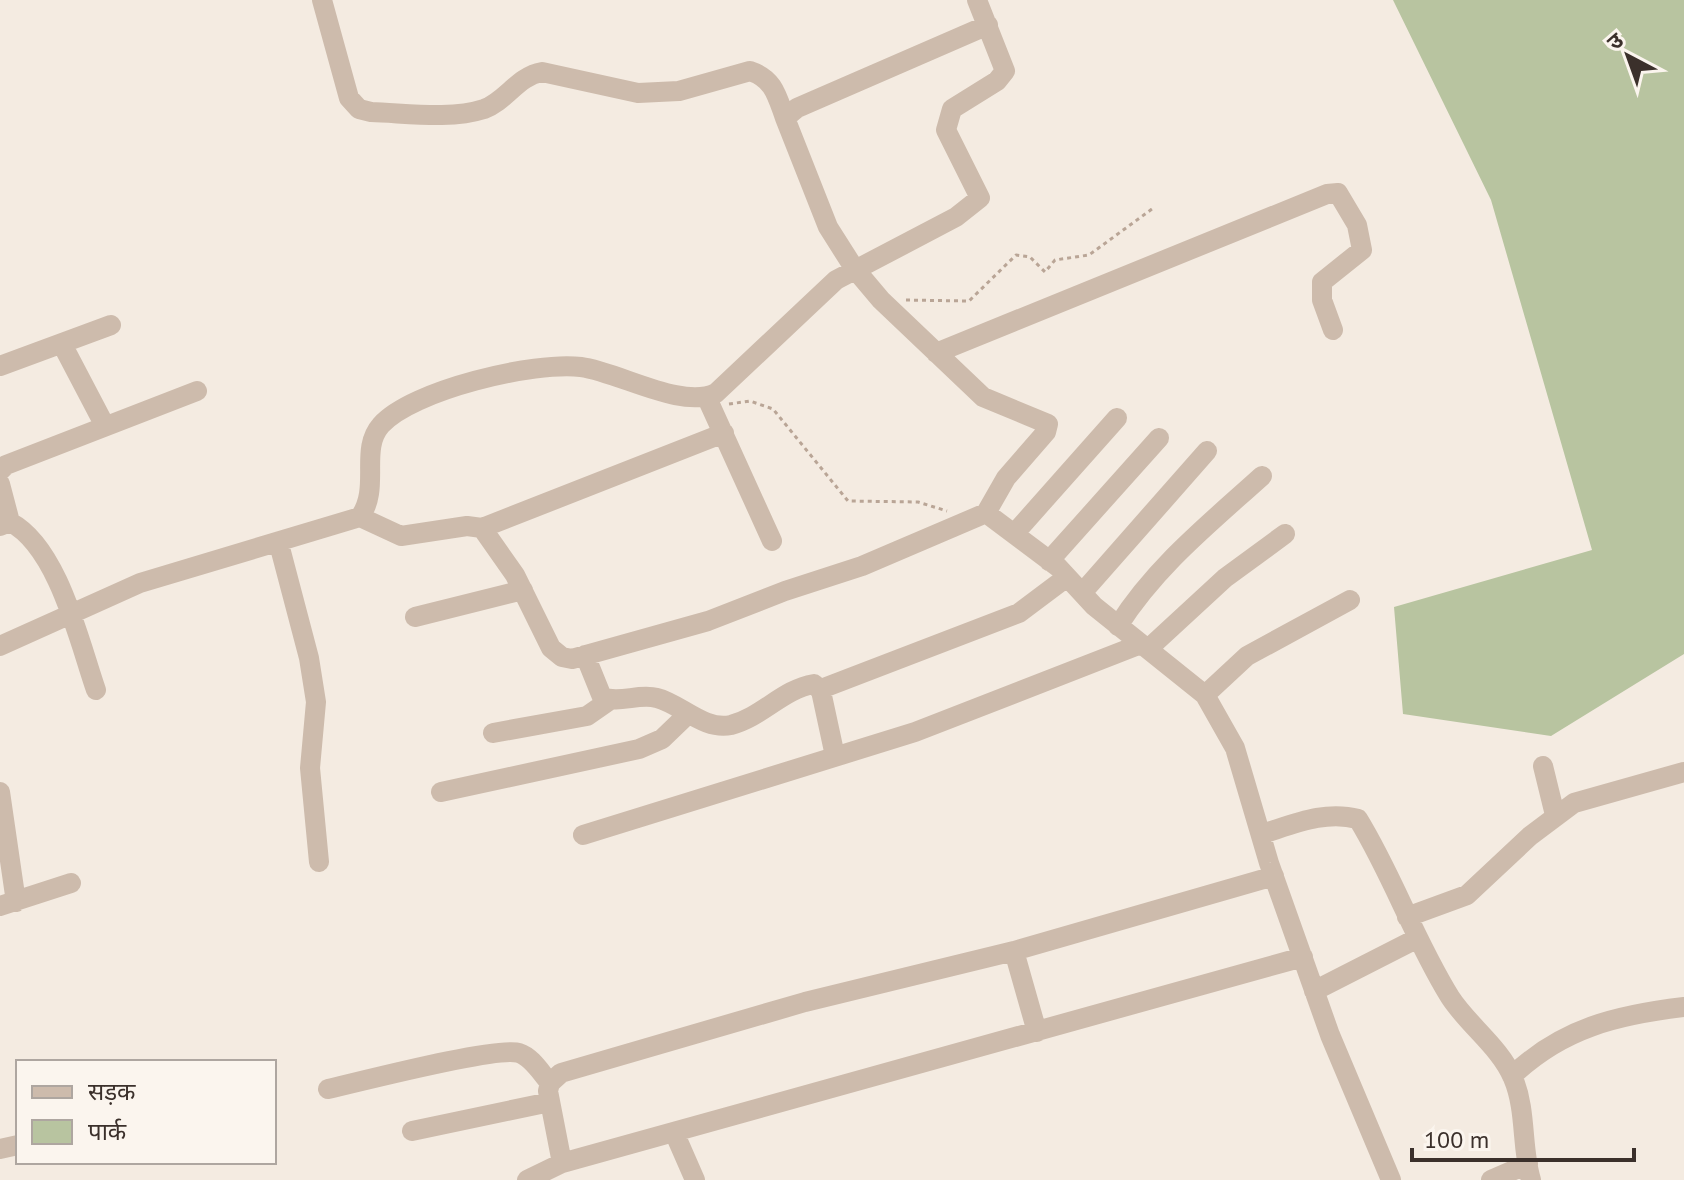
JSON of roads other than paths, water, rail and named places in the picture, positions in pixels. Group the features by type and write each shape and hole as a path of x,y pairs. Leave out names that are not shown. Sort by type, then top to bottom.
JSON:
{"street":[{"path":"322,0 344,87 359,109 459,113 485,108 532,73 542,72 638,93 709,85 750,71 768,79 774,87 828,227 854,268 881,300 983,397 1048,424 1046,432 993,496 986,513 862,566 708,621 585,655 562,657 551,648 523,590 482,528"},
{"path":"0,646 140,583 279,544 360,517 368,505 372,439 378,428 396,413 449,387 552,367 579,367 679,395 707,398 728,385 812,301 854,268 956,217 980,198 946,130 952,109 997,81 1005,71 977,0"},
{"path":"785,118 797,108 988,25"},
{"path":"936,353 1327,194 1338,193 1357,225 1362,250 1322,282 1322,300 1333,330"},
{"path":"0,366 111,325"},
{"path":"62,344 105,426"},
{"path":"96,690 70,613 43,553 23,529 5,524 1,468 197,391"},
{"path":"707,398 772,541"},
{"path":"1014,534 1117,418"},
{"path":"360,517 401,536 467,526 482,528 724,433"},
{"path":"1049,561 1159,438"},
{"path":"1082,593 1207,451"},
{"path":"1118,626 1171,558 1262,476"},
{"path":"986,513 1049,561 1118,626 1205,695 1235,748 1274,876 1314,991 1391,1180"},
{"path":"583,835 987,706 1145,647 1225,578 1285,534"},
{"path":"279,544 309,658 316,702 310,768 319,862"},
{"path":"821,689 1019,613 1067,577"},
{"path":"415,617 523,590"},
{"path":"1205,695 1247,656 1350,600"},
{"path":"585,655 597,689 610,700"},
{"path":"493,733 587,716 600,710 610,700 652,696 715,725 729,725 755,715 804,686 814,684 821,689 835,756"},
{"path":"441,792 639,749 662,739 688,714"},
{"path":"1543,766 1555,815"},
{"path":"1407,917 1467,895 1555,815 1574,803 1604,792 1684,772"},
{"path":"0,792 8,904 71,883"},
{"path":"1262,834 1323,816 1339,814 1358,819 1387,866 1416,939 1453,1001 1512,1076 1520,1099 1530,1172 1491,1180"},
{"path":"412,1131 550,1093 561,1073 805,1002 1014,951 1274,876"},
{"path":"1314,991 1416,939"},
{"path":"1014,951 1037,1032"},
{"path":"534,1178 562,1163 1303,957"},
{"path":"1512,1076 1539,1050 1576,1033 1629,1016 1684,1007"},
{"path":"328,1089 485,1055 517,1052 533,1063 550,1093 562,1163"},
{"path":"674,1132 695,1180"}]}
